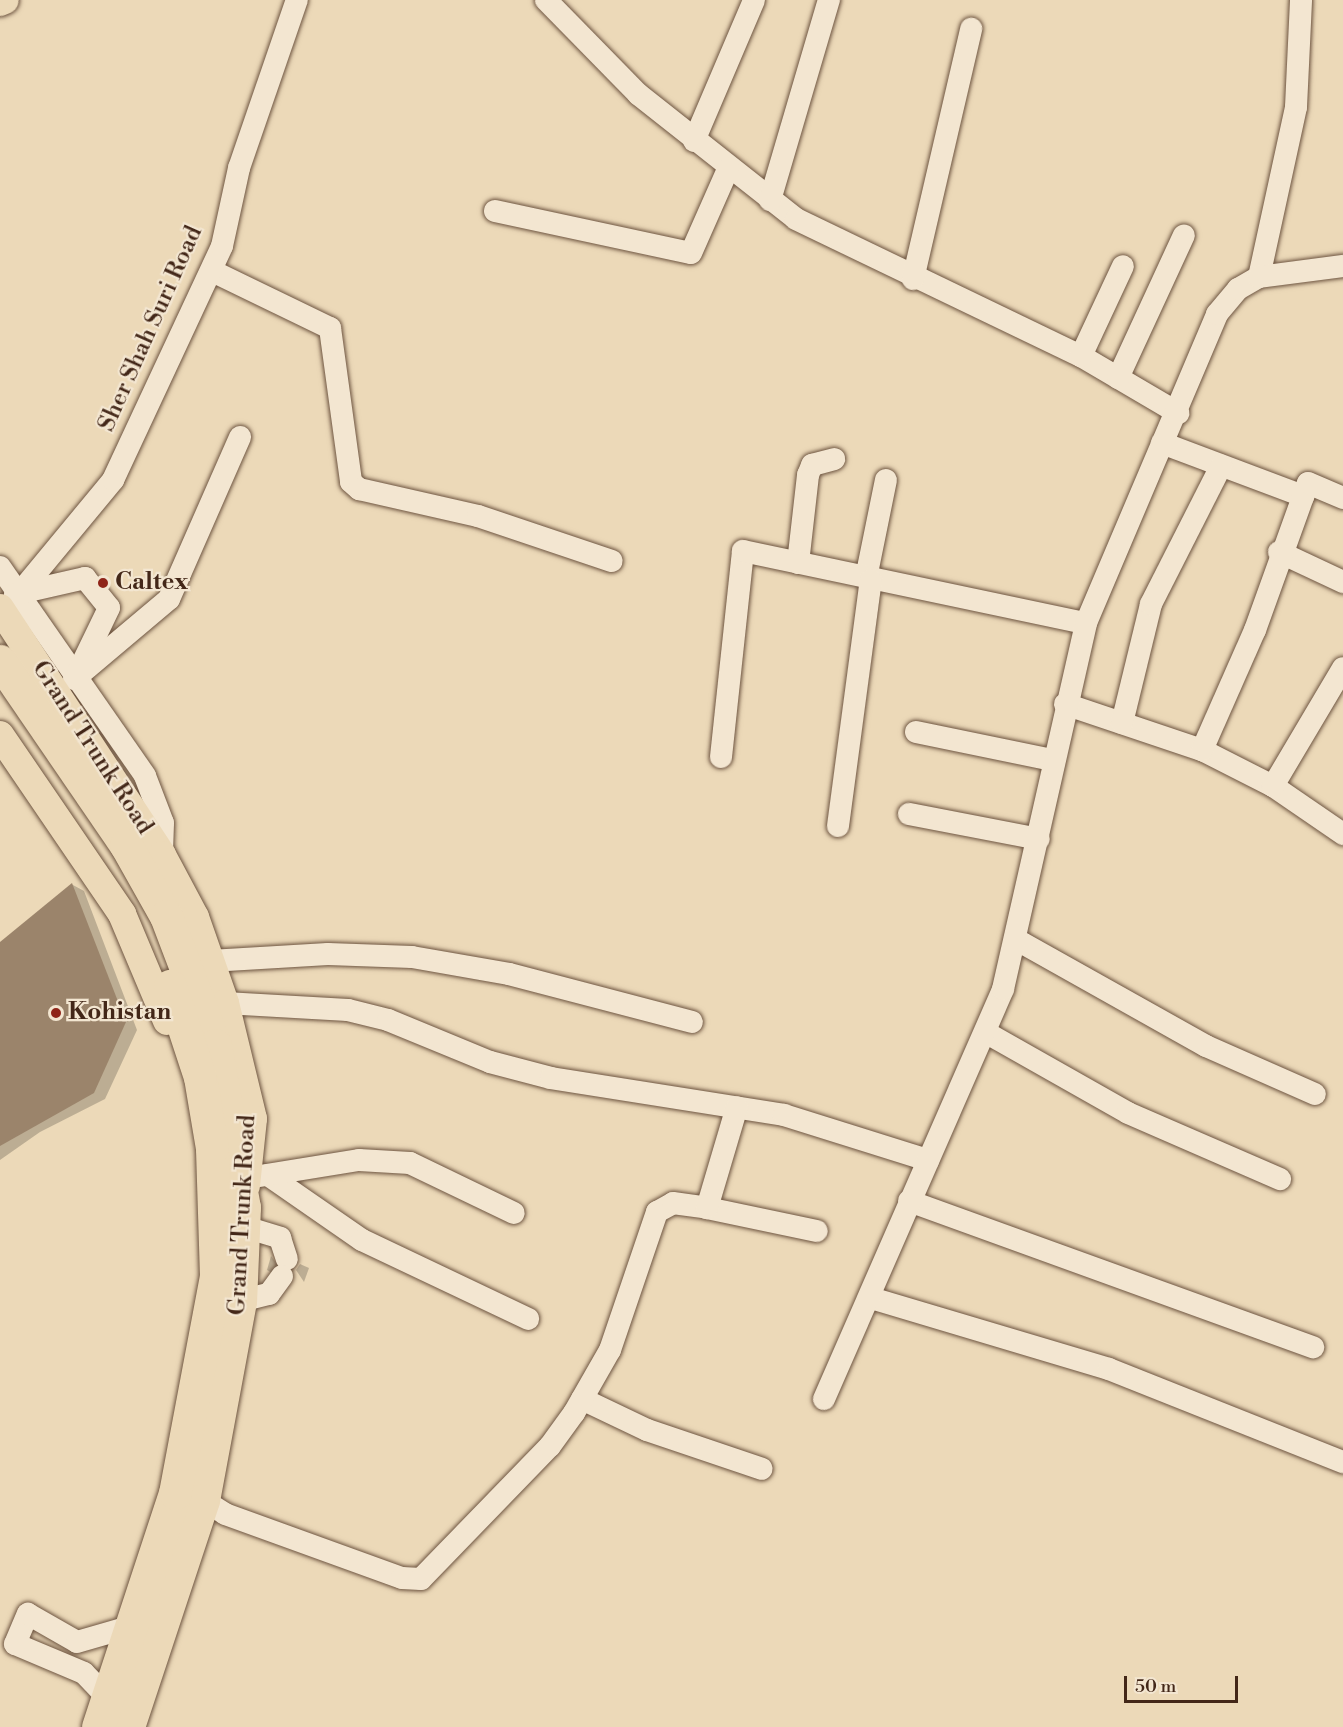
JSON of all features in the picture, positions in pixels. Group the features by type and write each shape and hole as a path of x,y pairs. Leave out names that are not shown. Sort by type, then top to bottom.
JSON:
{"highway":[{"path":"0,661 126,845 166,916 216,1045 244,1199"},
{"path":"0,695 109,856 150,932 244,1199"},
{"name":"Grand Trunk Road","path":"112,1718 189,1497 240,1301 244,1199"},
{"name":"Grand Trunk Road","path":"112,1718 129,1627 189,1497 216,1276 244,1199"}],"main road":[{"path":"0,2 5,0"},
{"name":"Grand Trunk Road","path":"6,605 162,855 210,961 225,1003 253,1119 244,1199"},
{"name":"Grand Trunk Road","path":"0,735 122,914 145,962 191,1097 244,1199"}],"street":[{"name":"Sher Shah Suri Road","path":"6,605 113,480 212,271 239,168 297,0"},
{"path":"546,0 638,94 728,169 770,200 913,279 1081,356 1178,413"},
{"path":"694,141 754,0"},
{"path":"770,200 830,0"},
{"path":"1259,277 1296,106 1301,0"},
{"path":"913,279 970,29"},
{"path":"495,211 691,253 728,169"},
{"path":"1118,378 1184,235"},
{"path":"1081,356 1123,266"},
{"path":"824,1400 871,1298 909,1201 986,1032 1017,940 1039,839 1052,760 1086,622 1162,443 1178,413 1217,314 1238,289 1259,277 1343,266"},
{"path":"212,271 330,328 351,482 359,489 478,516 612,561"},
{"path":"74,679 169,599 240,437"},
{"path":"1162,443 1303,496"},
{"path":"798,563 808,476 812,465 834,459"},
{"path":"1122,723 1151,604 1221,466"},
{"path":"838,826 868,579 886,480"},
{"path":"1202,750 1255,630 1279,552 1308,483 1343,498"},
{"path":"721,757 743,551 868,579 1086,622"},
{"path":"1279,552 1343,582"},
{"path":"0,567 6,605 74,679 145,776 163,823 162,855"},
{"path":"6,605 85,578 109,608 74,679"},
{"path":"1273,786 1343,668"},
{"path":"1065,704 1202,750 1273,786 1342,831"},
{"path":"916,732 1052,760"},
{"path":"909,814 1039,839"},
{"path":"1017,940 1206,1046 1315,1094"},
{"path":"210,961 328,954 412,957 509,974 692,1022"},
{"path":"225,1003 348,1010 388,1020 490,1062 550,1078 737,1107 859,1134 928,1160"},
{"path":"986,1032 1128,1113 1280,1179"},
{"path":"707,1208 737,1107"},
{"path":"244,1199 358,1160 410,1163 514,1213"},
{"path":"240,1301 269,1294 284,1267 280,1238 244,1199"},
{"path":"244,1199 362,1240 528,1319"},
{"path":"909,1201 1313,1347"},
{"path":"189,1497 225,1514 402,1578 421,1579 550,1446 582,1399 610,1350 657,1212 673,1203 817,1231"},
{"path":"871,1298 1108,1369 1343,1462"},
{"path":"582,1399 647,1430 762,1469"},
{"path":"112,1718 84,1673 15,1644 28,1614 77,1642 129,1627"}],"building":[{"path":"72,883 126,1022 94,1093 0,1146 0,942"}],"place":[{"name":"Caltex","path":"103,583"},
{"name":"Kohistan","path":"56,1013"}]}
